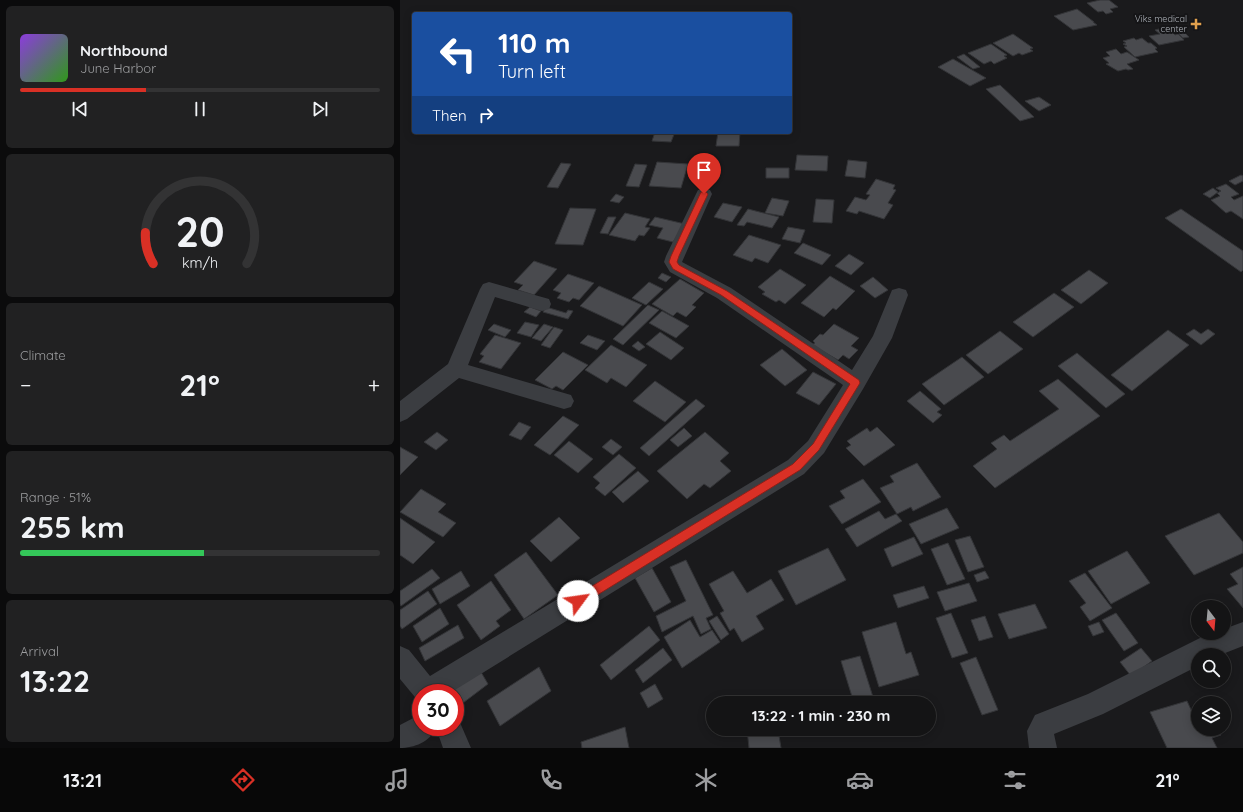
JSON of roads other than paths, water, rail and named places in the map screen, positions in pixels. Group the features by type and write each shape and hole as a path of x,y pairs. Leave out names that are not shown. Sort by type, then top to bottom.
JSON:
{"street":[{"path":"704,194 675,256 673,262 676,267 724,293 856,383"},
{"path":"400,413 456,369 489,289 542,304"},
{"path":"443,684 796,467 816,447 856,383 882,338 900,294"},
{"path":"456,369 564,401"},
{"path":"1043,748 1040,731 1044,724 1094,705 1211,646 1243,634"},
{"path":"400,659 421,684"},
{"path":"400,739 412,733"},
{"path":"452,736 457,748"}],"place":[{"name":"Viks medical center","path":"1196,24"}]}
